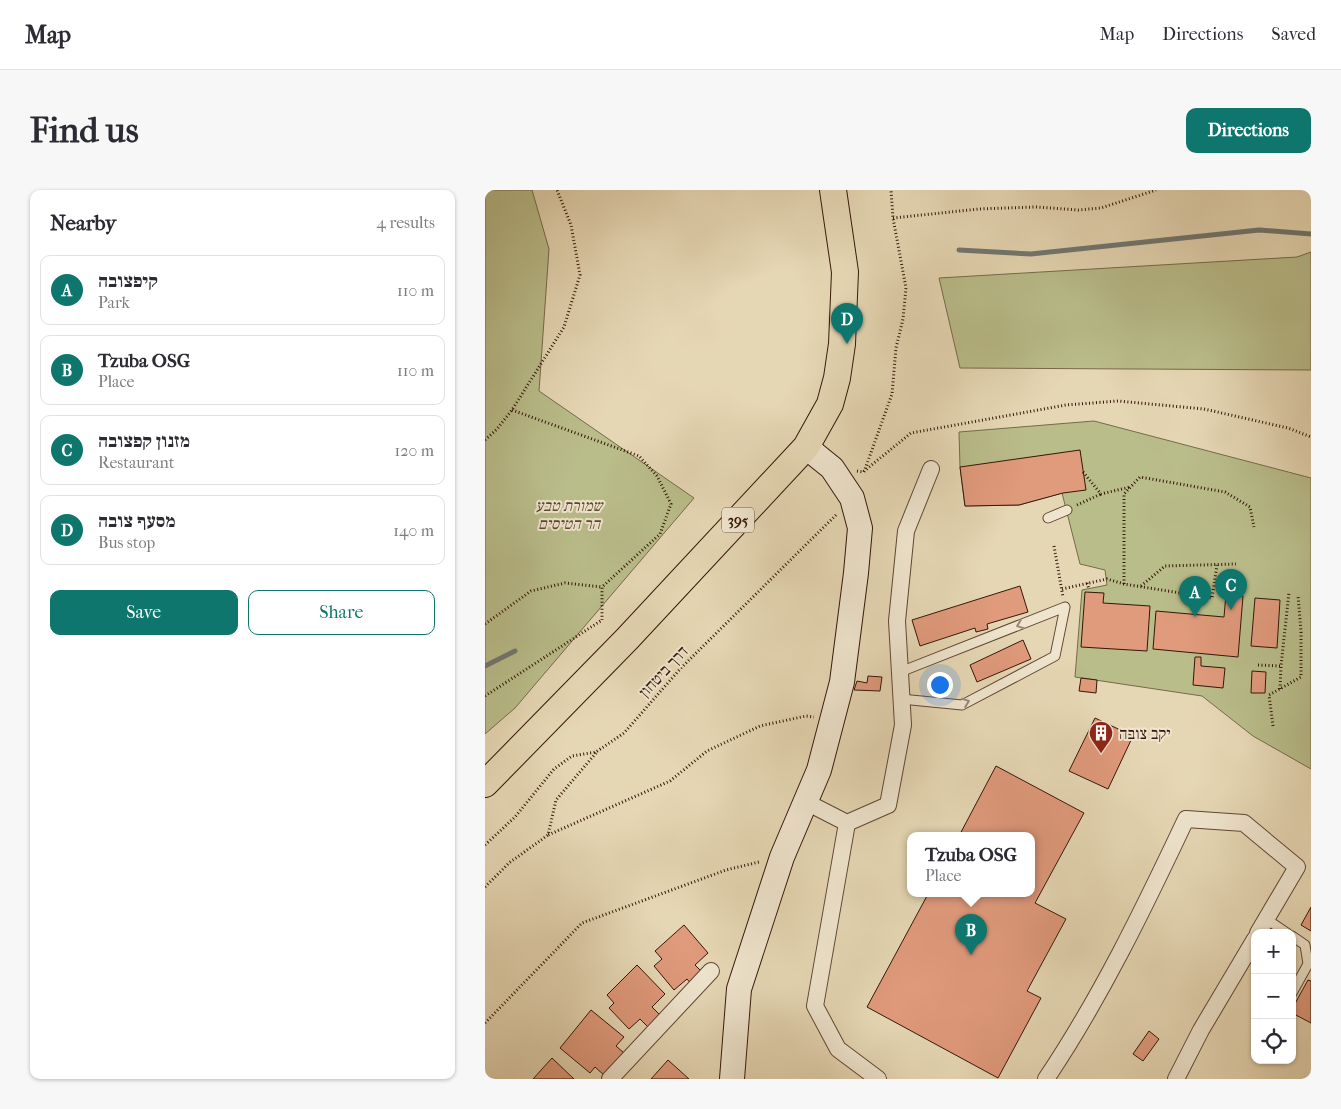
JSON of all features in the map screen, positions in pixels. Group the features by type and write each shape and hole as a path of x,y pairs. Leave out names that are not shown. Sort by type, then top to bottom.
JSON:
{"main road":[{"name":"395","path":"485,784 627,639 806,447 830,404 837,378 842,344 845,272 833,190"}],"street":[{"path":"732,1079 739,989 782,857 819,770 842,682 856,573 860,528 852,498 832,468 806,447"},
{"path":"847,823 888,805 903,725 897,621 906,531 931,469"},
{"path":"806,802 847,823"},
{"path":"1046,1079 1077,1032 1135,927 1186,819 1245,823 1297,867 1262,926"},
{"path":"847,823 815,1006 838,1049 878,1079"},
{"path":"1176,1079 1201,1030 1251,946"},
{"path":"610,1079 711,971"}],"lane":[{"path":"1048,518 1067,510"},
{"path":"900,672 1065,607"},
{"path":"901,699 962,705 1055,656 1065,607"},
{"path":"1296,939 1305,945 1308,964 1296,986"}],"path":[{"path":"485,440 497,429 512,410 564,327 580,275 571,225 557,190"},
{"path":"891,190 893,218 906,288 903,319 896,348 892,394 863,472 911,433 1066,405 1118,402 1204,409 1288,428 1311,437"},
{"path":"893,218 979,209 1036,207 1078,210 1101,208 1156,190"},
{"path":"485,696 602,620 603,587 660,534 671,504 657,476 639,456 512,410"},
{"path":"1083,472 1101,494"},
{"path":"1124,584 1124,494 1140,477 1225,492 1249,507 1254,527"},
{"path":"1067,510 1101,494 1131,487"},
{"name":"דרך ביטחון","path":"485,845 515,817 554,769 572,756 596,752 624,733 681,668 852,498"},
{"path":"1054,546 1065,607"},
{"path":"1140,587 1165,566 1236,564"},
{"path":"1062,589 1107,579 1140,587 1212,598 1217,565"},
{"path":"485,624 531,591 565,583 603,587"},
{"path":"1087,583 1089,589"},
{"path":"1280,689 1289,592"},
{"path":"1273,726 1269,695 1301,677 1301,632 1298,595"},
{"path":"1258,665 1281,666"},
{"path":"485,887 509,863 548,835 670,781 707,751 760,726 806,716 831,720"},
{"path":"548,835 556,800 596,752"},
{"path":"485,1023 582,923 726,870 782,857"}],"green space":[{"name":"שמורת טבע הר הטיסים","path":"485,190 532,190 549,249 539,391 694,498 515,708 485,734"},
{"path":"1311,252 1311,370 960,368 939,278 1297,257"},
{"path":"1094,421 1311,478 1311,769 1253,736 1202,696 1075,677 1082,590 1107,585 1105,570 1080,564 1062,493 1019,505 965,506 960,467 959,432"}],"building":[{"path":"1080,450 1086,490 1063,493 1019,505 965,506 960,467"},
{"path":"1020,586 1028,612 987,624 988,629 976,632 975,628 920,646 912,620"},
{"path":"1085,592 1104,593 1103,603 1150,606 1147,651 1081,647"},
{"path":"1226,594 1243,596 1238,657 1153,649 1156,611 1224,617"},
{"path":"1255,598 1280,600 1277,648 1251,646"},
{"path":"1023,640 1031,659 977,682 970,665"},
{"path":"1195,657 1201,657 1201,666 1225,668 1223,688 1193,685"},
{"path":"1252,671 1266,672 1265,693 1251,693"},
{"path":"868,676 882,677 880,691 854,690 857,681 867,683"},
{"path":"1081,678 1097,680 1096,693 1079,691"},
{"name":"יקב צובה","path":"1095,718 1133,736 1108,789 1069,771"},
{"path":"996,766 1084,813 1035,903 1066,919 1027,991 1041,998 998,1078 867,1007 926,897 1035,897 1035,832 961,832"},
{"path":"1311,907 1311,931 1301,925"},
{"path":"684,925 708,953 695,965 704,974 692,985 687,979 674,990 654,966 662,959 655,951"},
{"path":"637,965 665,994 652,1007 660,1015 648,1027 640,1019 629,1029 609,1008 614,1003 607,995"},
{"path":"1308,980 1311,981 1311,1023 1296,1015 1296,1002"},
{"path":"591,1010 624,1037 616,1046 624,1053 605,1076 595,1067 590,1073 560,1048"},
{"path":"1149,1031 1159,1039 1143,1061 1133,1054"},
{"path":"552,1058 574,1079 533,1079"},
{"path":"668,1060 689,1079 651,1079"}],"waterway":[{"path":"959,250 1031,254 1259,230 1311,234"},
{"path":"485,666 515,651"}],"place":[{"name":"מסעף צובה","path":"847,344"},
{"name":"מזנון קפצובה","path":"1231,610"},
{"name":"קיפצובה","path":"1195,617"},
{"name":"יקב צובה","path":"1101,754"},
{"name":"Tzuba OSG","path":"971,955"}]}
